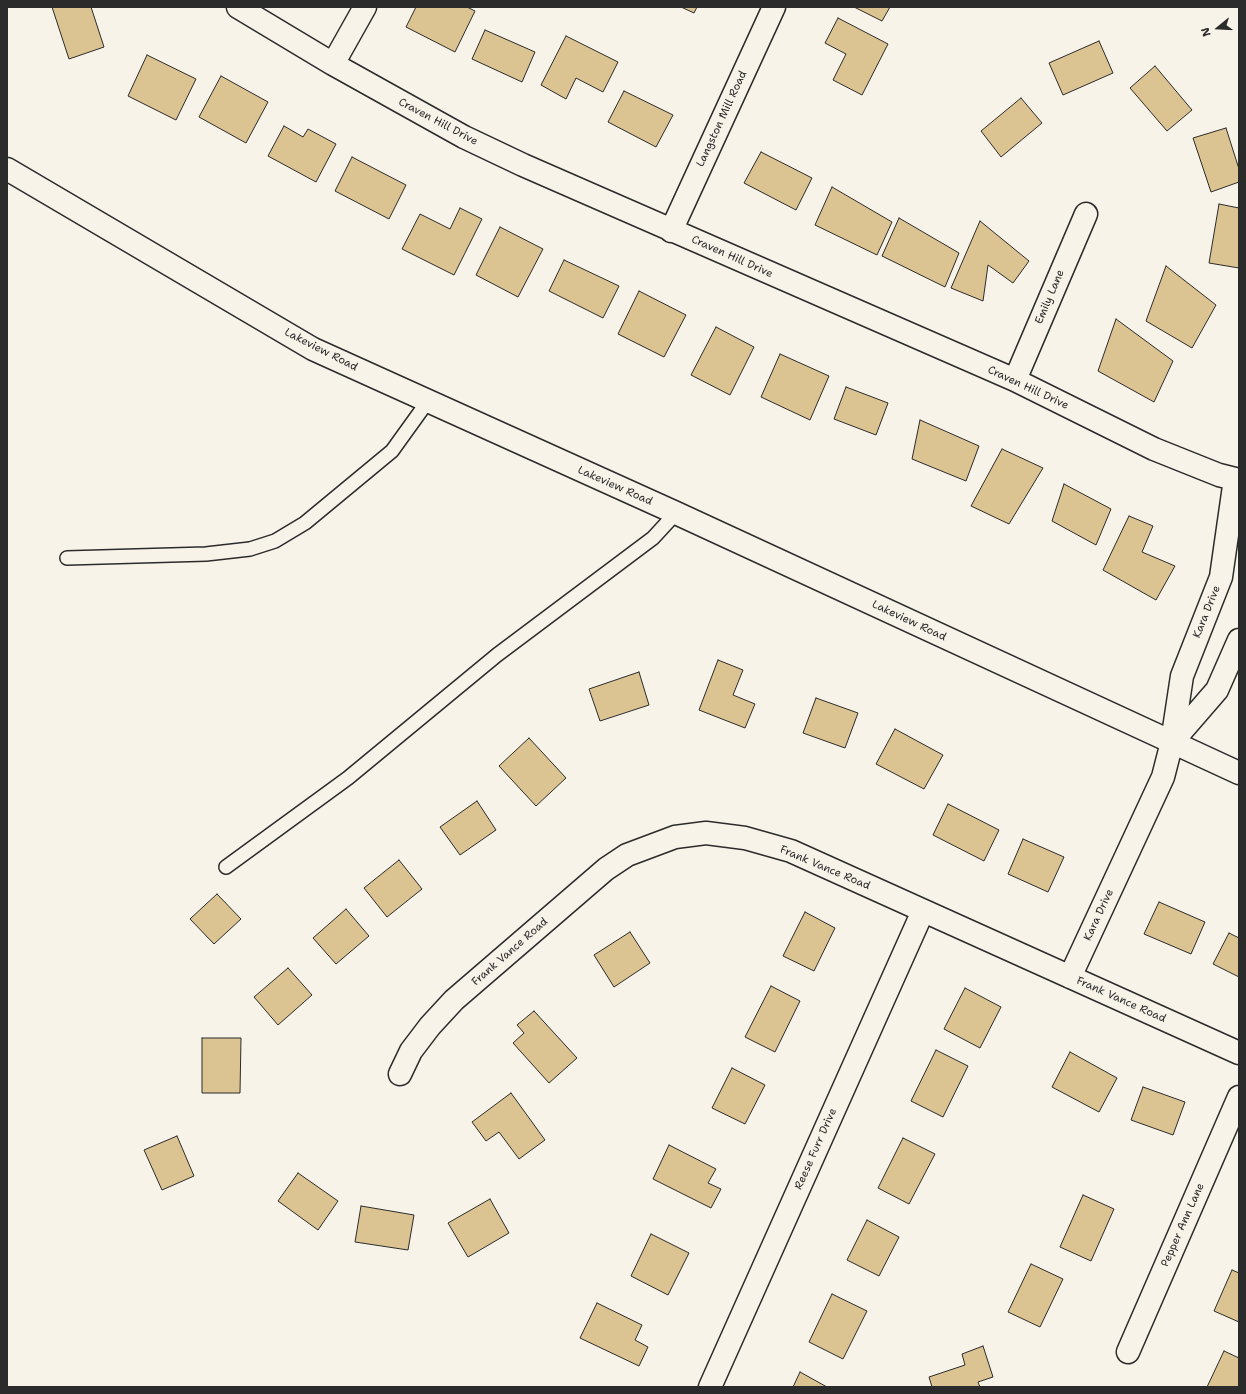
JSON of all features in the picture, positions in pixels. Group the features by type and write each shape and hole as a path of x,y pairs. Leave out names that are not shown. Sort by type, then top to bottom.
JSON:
{"street":[{"name":"Craven Hill Drive","path":"238,7 333,64 464,137 671,231 1015,380 1154,449 1219,475 1237,480"},
{"path":"333,64 365,7"},
{"name":"Langston Mill Road","path":"671,231 774,7"},
{"name":"Lakeview Road","path":"7,169 313,349 676,513 1239,773"},
{"name":"Emily Lane","path":"1015,380 1086,214"},
{"name":"Kara Drive","path":"1070,977 1162,777 1172,742 1182,676 1221,577 1237,480"},
{"name":"Kara Drive","path":"1172,742 1217,690 1239,640"},
{"name":"Frank Vance Road","path":"400,1074 411,1051 425,1032 454,1000 606,869 627,855 675,837 706,833 737,837 791,851 1239,1053"},
{"name":"Reese Furr Drive","path":"710,1387 923,911"},
{"name":"Pepper Ann Lane","path":"1128,1352 1239,1098"}],"lane":[{"path":"66,558 206,554 250,549 275,541 305,523 392,451 428,401"},
{"path":"226,867 348,778 497,655 653,538 676,513"}],"building":[{"path":"52,7 91,7 104,47 69,59"},
{"path":"416,7 467,7 475,11 455,52 406,27"},
{"path":"681,7 697,7 694,13"},
{"path":"854,7 890,7 882,21"},
{"path":"838,18 888,44 862,95 833,80 846,54 825,43"},
{"path":"485,30 535,52 522,82 472,59"},
{"path":"566,36 618,62 603,92 576,78 566,99 541,85"},
{"path":"1099,41 1113,73 1063,95 1049,63"},
{"path":"147,55 196,79 176,120 128,96"},
{"path":"1155,66 1192,110 1167,131 1130,88"},
{"path":"221,76 268,102 246,143 199,117"},
{"path":"624,91 673,115 656,147 608,122"},
{"path":"1021,98 1042,123 1001,157 981,131"},
{"path":"284,126 303,137 308,129 336,144 316,182 268,156"},
{"path":"1226,128 1239,169 1239,182 1211,192 1193,138"},
{"path":"761,152 812,178 796,210 744,183"},
{"path":"352,157 406,185 389,219 335,191"},
{"path":"832,187 892,222 877,255 815,225"},
{"path":"1219,204 1239,208 1239,268 1209,263"},
{"path":"460,208 482,219 454,275 402,249 420,214 450,229"},
{"path":"899,218 959,253 945,287 882,256"},
{"path":"980,221 1029,261 1013,283 988,265 983,301 951,288"},
{"path":"500,227 543,249 518,297 476,275"},
{"path":"564,260 619,286 603,318 549,291"},
{"path":"1166,266 1216,305 1192,348 1146,321"},
{"path":"639,291 686,315 664,357 618,334"},
{"path":"1116,319 1173,361 1154,402 1098,371"},
{"path":"716,327 754,347 730,395 691,375"},
{"path":"780,354 829,376 810,420 761,397"},
{"path":"846,387 888,403 876,435 834,419"},
{"path":"920,420 979,446 966,481 912,459"},
{"path":"1002,449 1043,468 1009,524 971,506"},
{"path":"1064,484 1111,509 1096,545 1052,521"},
{"path":"1129,516 1153,526 1142,552 1175,566 1156,600 1103,570"},
{"path":"718,660 743,670 733,695 755,704 745,728 699,710"},
{"path":"639,672 649,705 600,721 589,689"},
{"path":"816,698 858,713 845,748 803,733"},
{"path":"895,729 943,755 924,789 876,764"},
{"path":"529,738 566,778 536,806 499,766"},
{"path":"477,801 496,830 460,855 440,827"},
{"path":"948,804 999,830 984,861 933,835"},
{"path":"1023,839 1064,857 1048,892 1008,874"},
{"path":"399,860 422,889 387,917 364,888"},
{"path":"217,894 241,919 214,944 190,919"},
{"path":"1159,902 1205,922 1191,954 1144,934"},
{"path":"346,909 369,936 336,964 313,938"},
{"path":"805,912 835,928 814,971 783,956"},
{"path":"630,932 650,963 614,987 594,955"},
{"path":"1229,933 1239,938 1239,977 1213,964"},
{"path":"288,968 312,995 278,1025 254,997"},
{"path":"771,986 800,1001 775,1052 745,1037"},
{"path":"965,988 1001,1007 980,1048 944,1029"},
{"path":"534,1011 577,1058 549,1083 513,1043 524,1033 517,1025"},
{"path":"202,1038 241,1038 240,1093 202,1093"},
{"path":"936,1050 968,1066 943,1117 911,1101"},
{"path":"1070,1052 1117,1078 1099,1112 1052,1087"},
{"path":"732,1068 765,1085 745,1124 712,1108"},
{"path":"1143,1087 1185,1102 1173,1135 1131,1120"},
{"path":"511,1093 545,1140 519,1159 499,1132 486,1141 472,1122"},
{"path":"177,1136 194,1176 162,1190 144,1150"},
{"path":"903,1138 935,1154 909,1204 878,1188"},
{"path":"669,1145 716,1169 708,1183 721,1189 711,1208 653,1179"},
{"path":"298,1173 338,1201 318,1230 278,1201"},
{"path":"1083,1195 1114,1209 1091,1261 1060,1247"},
{"path":"490,1199 509,1233 468,1257 448,1223"},
{"path":"361,1206 414,1215 408,1250 355,1242"},
{"path":"867,1220 899,1237 879,1276 847,1260"},
{"path":"651,1234 689,1253 668,1295 631,1276"},
{"path":"1031,1264 1063,1279 1040,1327 1008,1312"},
{"path":"1232,1270 1239,1273 1239,1322 1214,1311"},
{"path":"832,1294 867,1311 843,1359 809,1342"},
{"path":"597,1303 642,1325 635,1340 648,1347 639,1366 580,1338"},
{"path":"983,1346 993,1377 978,1382 980,1387 932,1387 929,1377 965,1365 962,1354"},
{"path":"1224,1351 1239,1358 1239,1387 1207,1387"},
{"path":"800,1372 827,1387 793,1387"}]}
